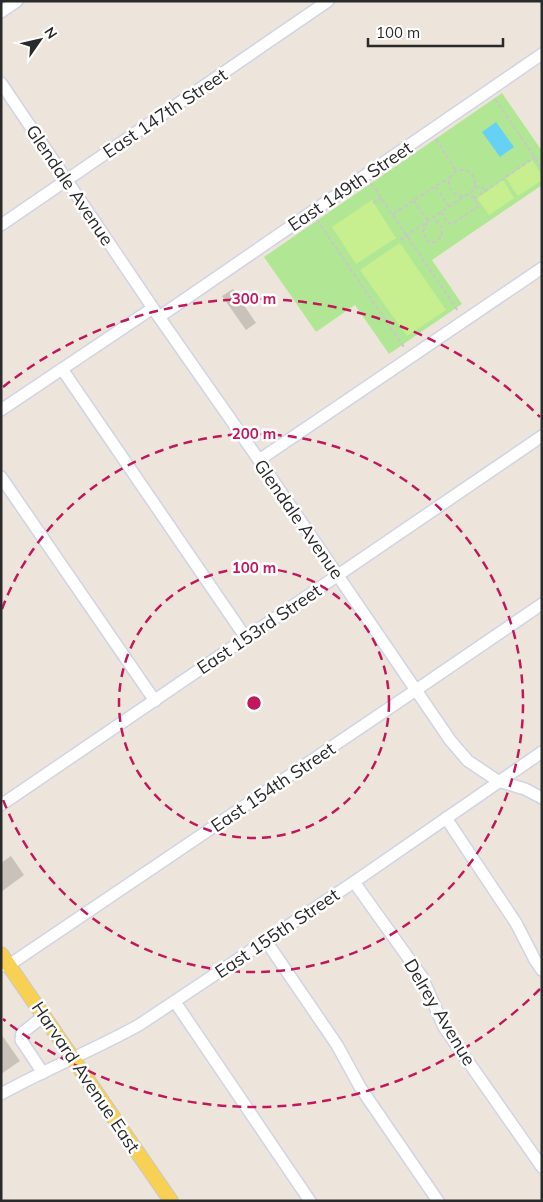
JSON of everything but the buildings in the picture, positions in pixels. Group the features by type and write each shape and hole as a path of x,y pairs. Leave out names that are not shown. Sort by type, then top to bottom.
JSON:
{"main road":[{"name":"Harvard Avenue East","path":"4,962 44,1016 171,1201"}],"street":[{"path":"1,12 17,1"},
{"name":"East 147th Street","path":"1,225 328,1"},
{"name":"East 149th Street","path":"1,410 62,369 156,312 542,54"},
{"name":"Glendale Avenue","path":"1,83 450,740 468,761 498,782 525,789 542,798"},
{"path":"259,460 542,268"},
{"path":"62,369 246,638"},
{"name":"East 153rd Street","path":"1,805 542,436"},
{"path":"1,477 155,700"},
{"name":"East 154th Street","path":"4,962 416,690 542,604"},
{"name":"East 155th Street","path":"1,1094 139,1025 354,882 542,752"},
{"path":"446,818 516,923 542,970"},
{"name":"Delrey Avenue","path":"354,882 422,977 444,1027 542,1167"},
{"path":"266,941 337,1045 360,1087 438,1201"},
{"path":"175,1002 310,1201"},
{"path":"43,1073 21,1040 22,1033 44,1016"}],"path":[{"path":"494,97 542,168"},
{"path":"434,137 456,171"},
{"path":"474,199 535,157"},
{"path":"392,215 436,187 456,171 465,170 475,178 475,187 470,193 400,240"},
{"path":"450,177 449,186 453,193 465,196"},
{"path":"370,181 458,311"},
{"path":"436,187 449,207"},
{"path":"475,187 488,189"},
{"path":"441,212 448,223 452,224 479,206 470,193"},
{"path":"373,203 381,198"},
{"path":"414,201 428,221"},
{"path":"428,221 423,231 426,239 431,243 437,241 442,236 442,229 434,217"},
{"path":"315,218 404,347"}],"green space":[{"path":"502,93 542,151 542,185 432,260 462,304 389,354 355,305 316,332 264,257"},
{"path":"532,160 542,175 542,180 518,196 506,178"},
{"path":"503,180 514,198 489,215 477,198"},
{"path":"372,200 396,238 356,264 332,227"},
{"path":"400,243 446,310 407,336 360,270"}],"water":[{"path":"496,122 514,147 500,157 482,132"}]}
